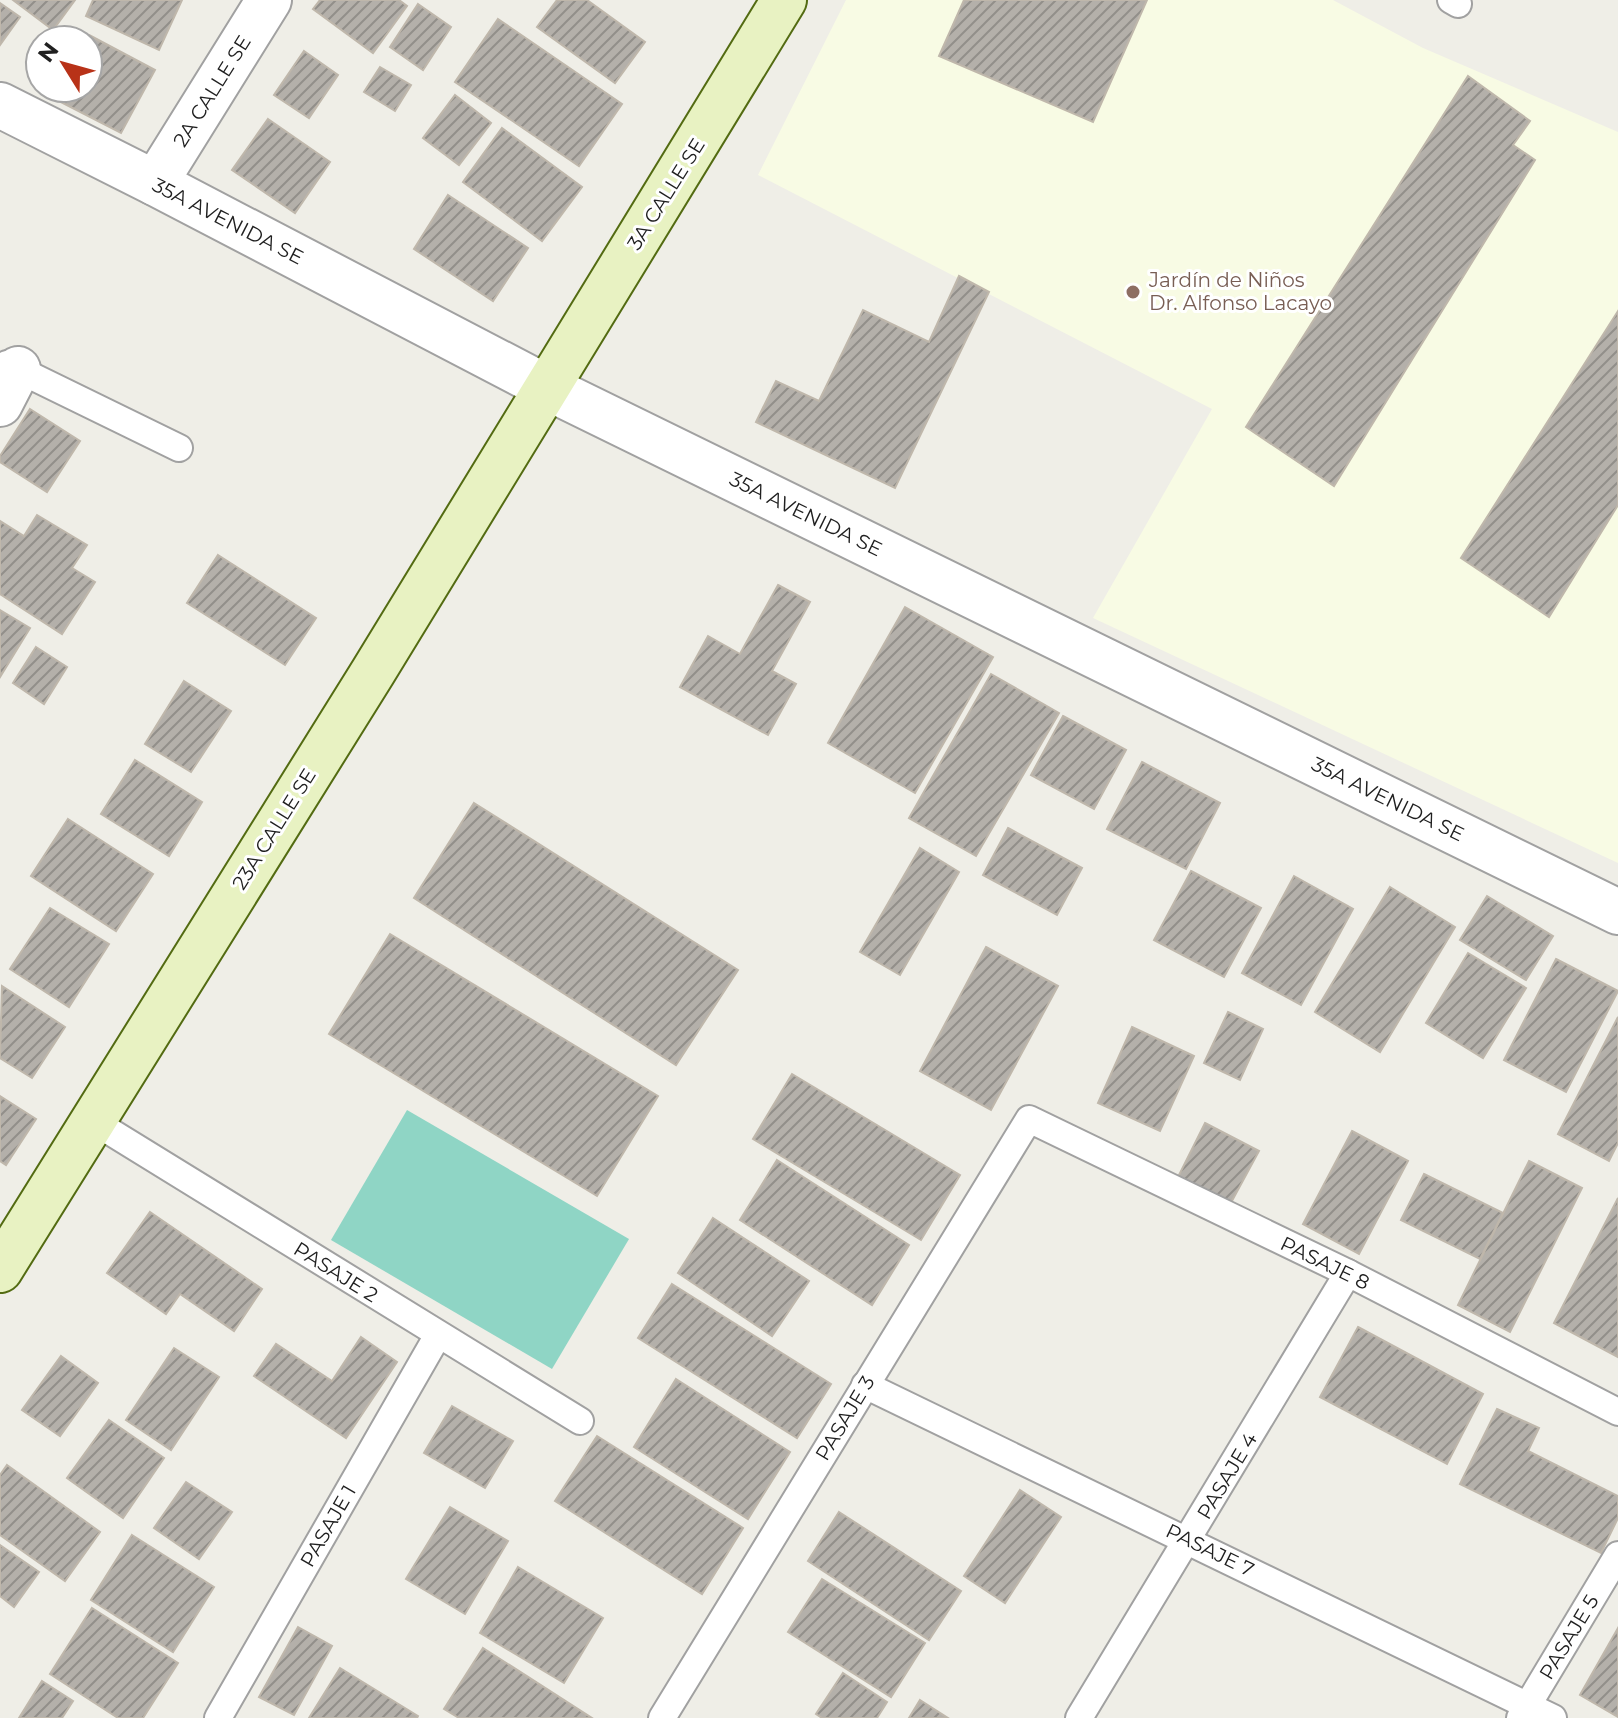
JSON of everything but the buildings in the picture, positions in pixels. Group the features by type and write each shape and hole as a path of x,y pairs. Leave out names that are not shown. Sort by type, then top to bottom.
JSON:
{"street":[{"name":"2A CALLE SE","path":"155,183 269,0"},
{"name":"3A CALLE SE","path":"546,387 784,0"},
{"name":"35A AVENIDA SE","path":"0,105 546,387 1618,912"},
{"name":"23A CALLE SE","path":"0,1270 373,672 546,387"}],"lane":[{"path":"6,378 179,448"},
{"name":"PASAJE 8","path":"1029,1119 1348,1273 1618,1412"},
{"name":"PASAJE 3","path":"662,1718 1029,1119"},
{"name":"PASAJE 2","path":"93,1121 580,1421"},
{"name":"PASAJE 4","path":"1079,1718 1348,1273"},
{"name":"PASAJE 1","path":"218,1718 438,1335"},
{"name":"PASAJE 7","path":"865,1385 1188,1540 1523,1712 1553,1718"},
{"name":"PASAJE 5","path":"1523,1712 1618,1555"}],"shaded area":[{"path":"846,0 1333,0 1423,48 1618,132 1618,863 1093,618 1212,409 758,175"},
{"path":"407,1110 629,1239 552,1369 331,1240"}],"place":[{"name":"Jardín de Niños Dr. Alfonso Lacayo","path":"1133,292"}]}
